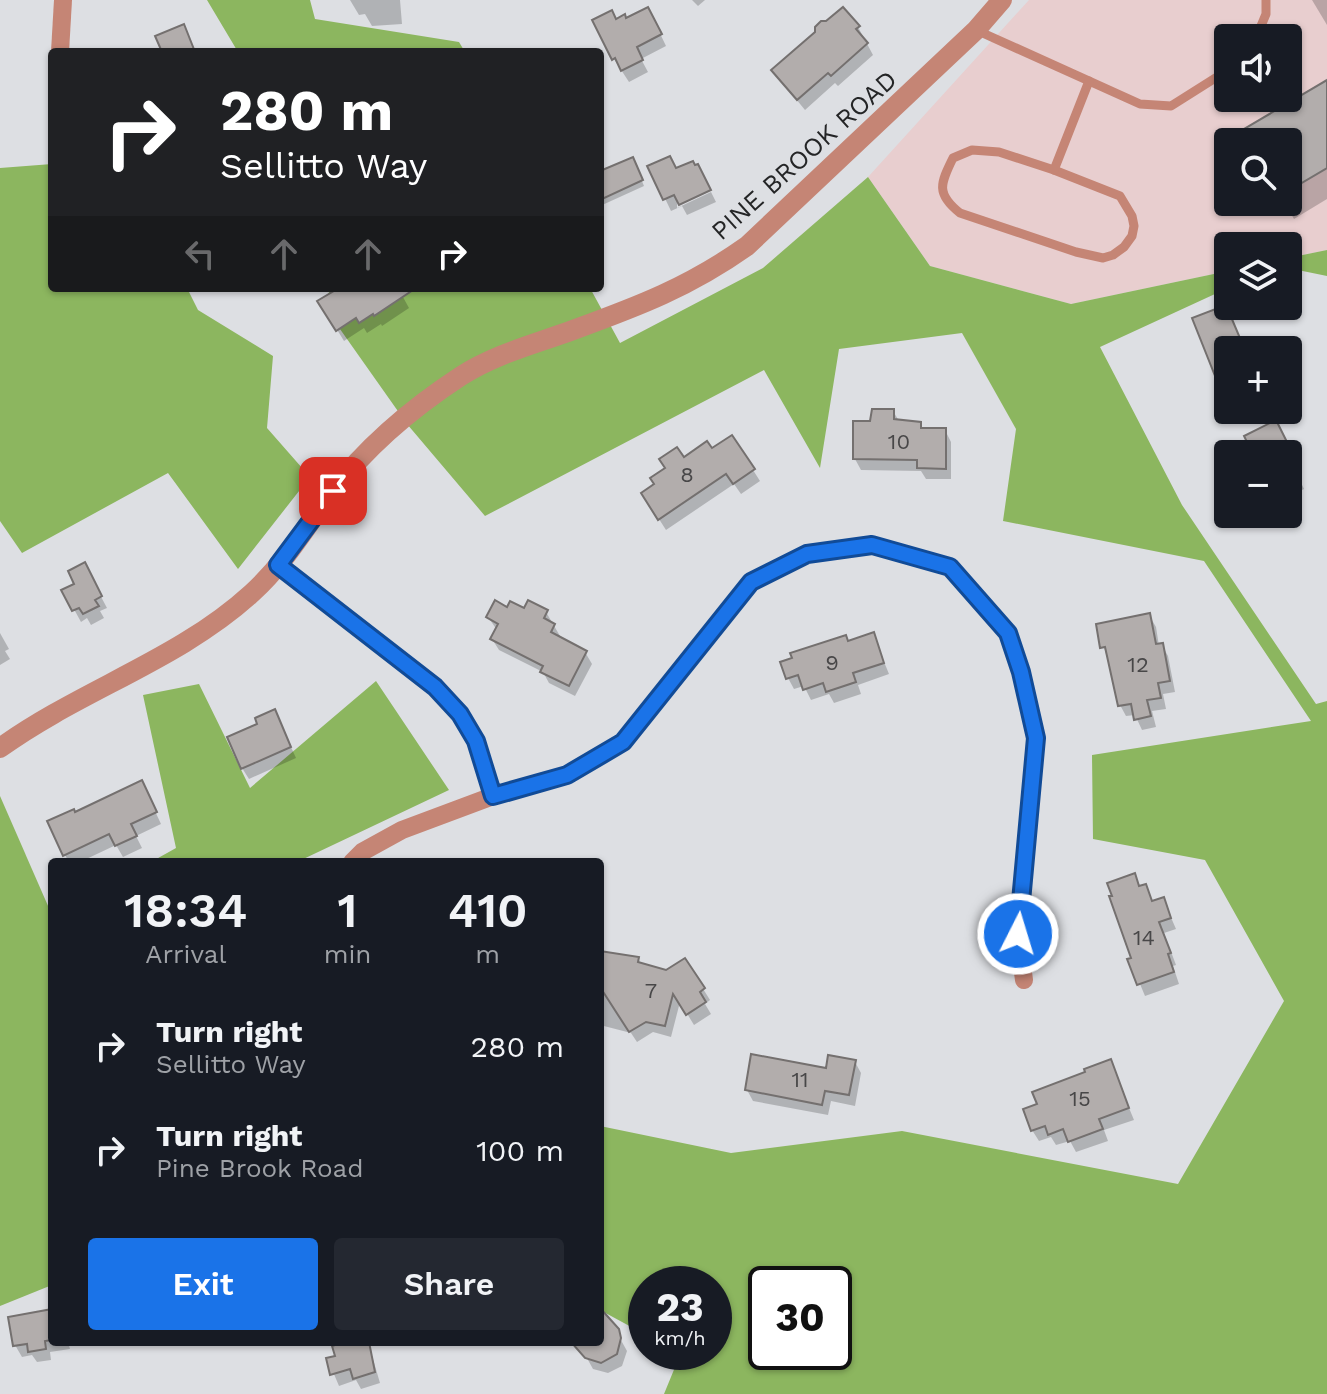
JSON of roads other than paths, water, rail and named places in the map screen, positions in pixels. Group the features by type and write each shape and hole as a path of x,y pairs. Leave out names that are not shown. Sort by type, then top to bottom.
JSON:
{"street":[{"path":"60,48 63,0"},
{"name":"PINE BROOK ROAD","path":"0,748 34,724 167,653 219,621 278,565 368,448 427,399 465,373 506,353 669,294 747,246 976,30 1002,0"},
{"path":"356,858 402,830 493,796 567,775 623,742 751,582 807,554 872,545 950,567 1008,633 1021,672 1036,738 1018,934 1024,980"},
{"path":"278,565 435,687 460,714 476,741 493,796"}],"lane":[{"path":"1262,24 1266,0"},
{"path":"976,30 1140,104 1171,106 1214,79"},
{"path":"1054,170 1089,81"},
{"path":"972,150 999,152 1054,170 1120,196 1132,216 1134,226 1132,236 1113,255 1103,258 1076,252 960,213 946,202 941,189 953,158 972,150"}]}
